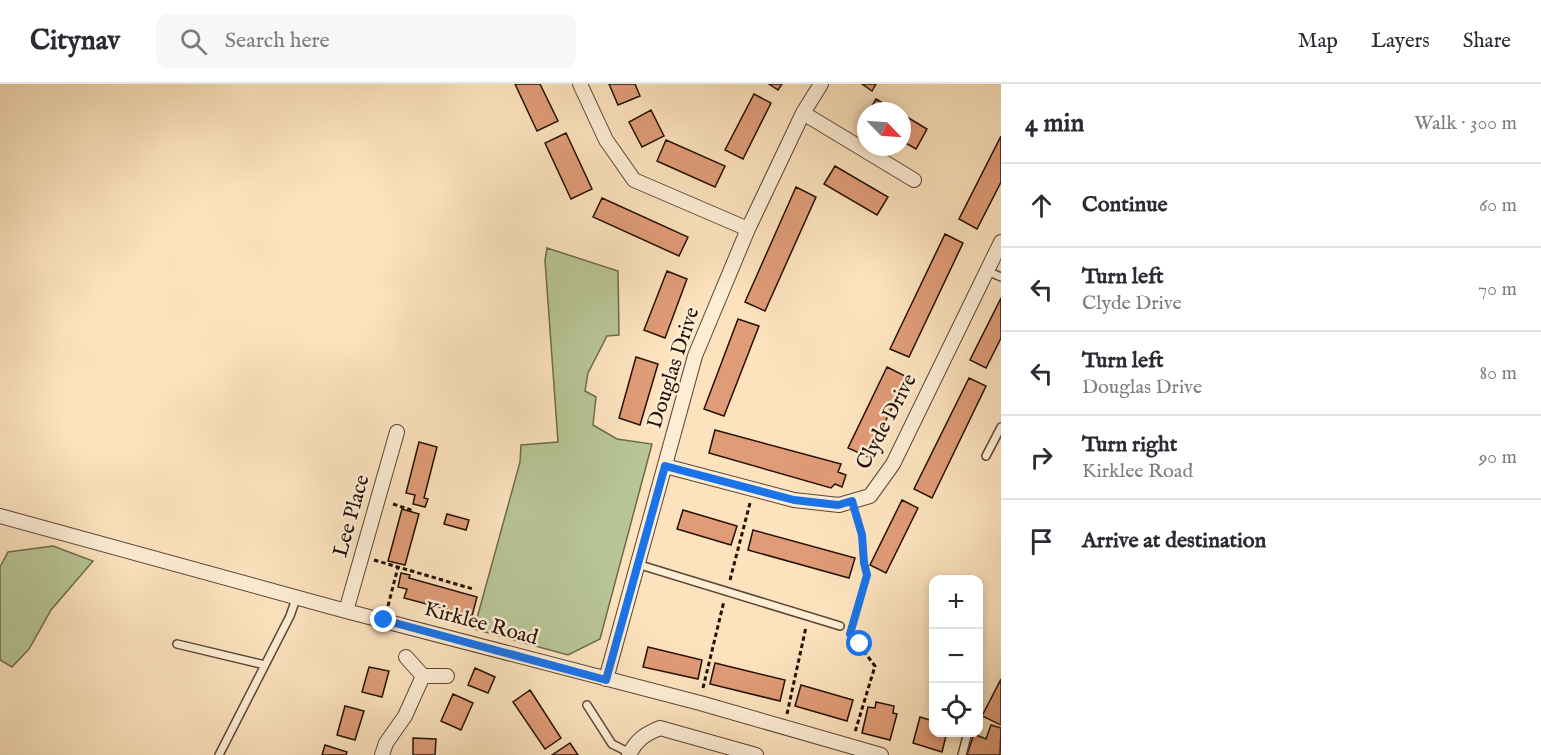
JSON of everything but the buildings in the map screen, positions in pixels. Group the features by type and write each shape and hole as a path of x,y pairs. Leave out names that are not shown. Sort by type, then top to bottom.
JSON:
{"street":[{"path":"580,84 606,140 634,180 748,229"},
{"name":"Douglas Drive","path":"606,680 695,356 748,229 803,113 821,84"},
{"path":"803,113 914,180"},
{"name":"Clyde Drive","path":"665,466 794,500 838,505 870,496 892,464 1001,242"},
{"name":"Lee Place","path":"346,611 398,432"},
{"name":"Kirklee Road","path":"0,516 881,755"},
{"path":"406,657 423,676 447,676"},
{"path":"382,755 386,743 413,702 423,676"},
{"path":"630,754 634,744 660,728 756,755"}],"lane":[{"path":"987,270 1001,277"},
{"path":"987,456 1001,427"},
{"path":"637,564 840,626"},
{"path":"219,755 290,616 297,596"},
{"path":"177,644 265,665"},
{"path":"587,705 612,744 630,754"},
{"path":"962,755 967,737"}],"path":[{"path":"378,500 414,511"},
{"path":"851,746 875,666 850,634 867,575 862,535 852,501"},
{"path":"362,557 473,589"},
{"path":"384,620 398,567"},
{"path":"784,727 809,616"}],"green space":[{"path":"547,248 618,271 619,335 607,336 588,373 585,391 596,397 593,425 617,439 652,444 600,639 568,655 474,629 520,462 521,445 558,442 545,260"},
{"path":"53,546 93,561 51,610 29,649 12,667 0,660 0,567 8,552"}],"route":[{"path":"384,620 606,680 665,466 794,500 838,505 852,501 862,535 867,575 850,634 860,644"}]}
